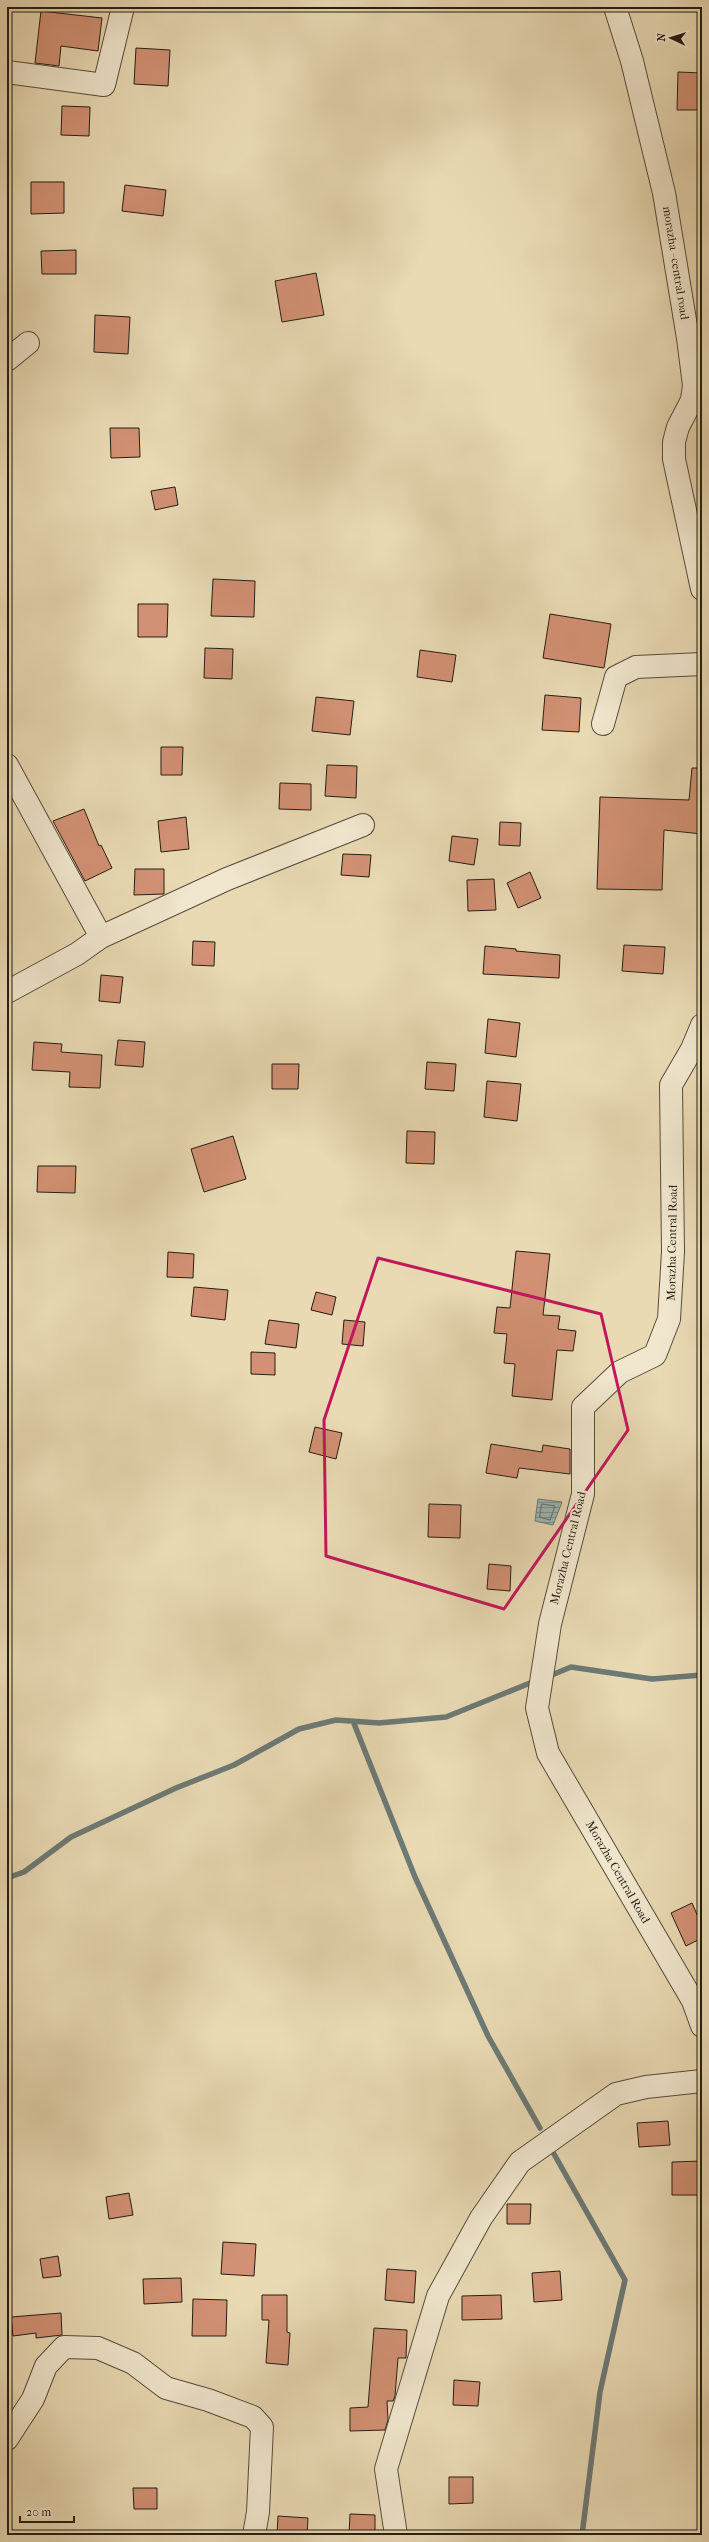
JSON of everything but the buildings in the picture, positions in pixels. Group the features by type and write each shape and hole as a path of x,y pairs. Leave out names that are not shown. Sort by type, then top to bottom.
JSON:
{"street":[{"path":"7,72 104,84 123,7"},
{"name":"morazha - central road","path":"615,7 632,62 664,193 688,338 697,400 678,427 674,442 674,459 702,589"},
{"path":"7,360 28,343"},
{"path":"604,724 616,677 636,667 702,664"},
{"path":"7,766 101,937"},
{"path":"7,992 77,954 101,937 227,879 363,825"},
{"name":"Morazha Central Road","path":"702,1025 692,1049 671,1085 673,1252 669,1319 655,1355 620,1372 583,1407 583,1494 550,1624 537,1708 548,1753 693,2001 702,2026"},
{"path":"396,2535 386,2469 438,2296 481,2218 520,2162 616,2094 646,2087 702,2081"},
{"path":"7,2439 33,2399 46,2366 64,2347 98,2348 133,2363 166,2388 208,2400 253,2417 262,2427 258,2512 254,2535"}],"highlighted area":[{"path":"378,1258 601,1314 628,1430 504,1609 326,1556 324,1420"}],"water":[{"path":"538,1499 562,1502 553,1525 535,1521"}],"waterway":[{"path":"547,1677 571,1667 652,1679 702,1675"},
{"path":"7,1878 24,1872 71,1837 176,1788 234,1765 299,1729 336,1720 379,1723 446,1717 535,1681"},
{"path":"353,1721 415,1877 488,2036 540,2128"},
{"path":"554,2154 625,2280 600,2392 582,2535"}]}
